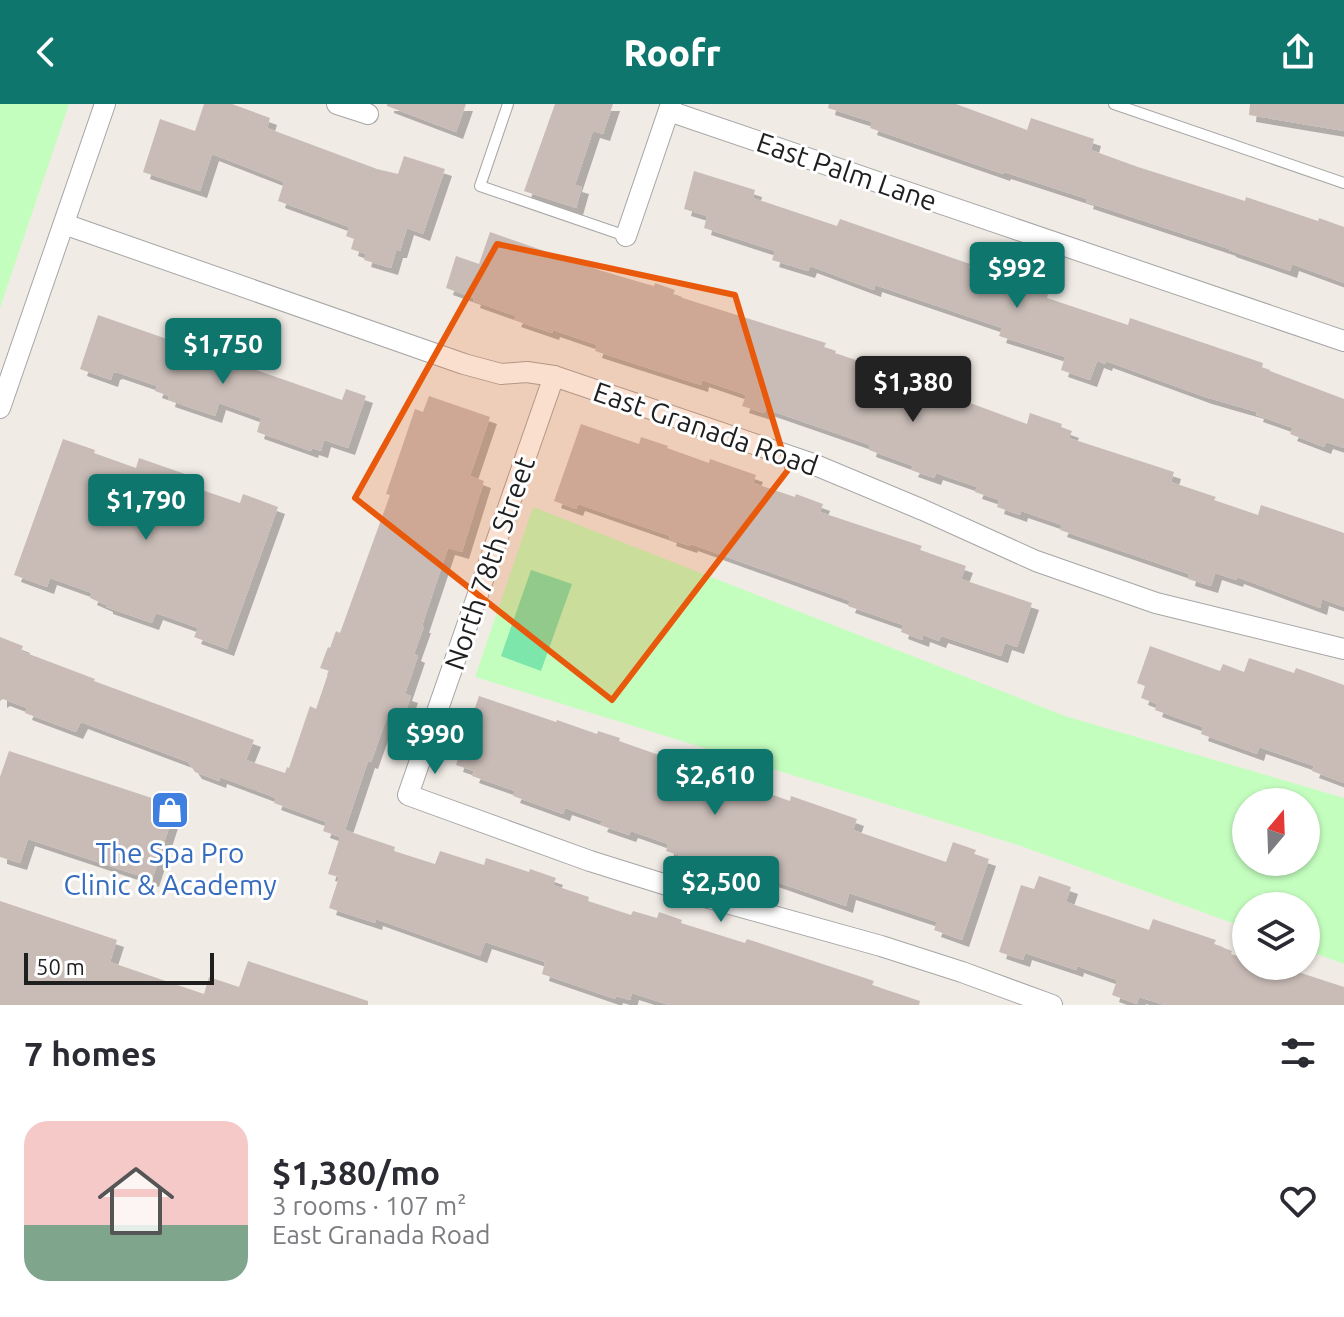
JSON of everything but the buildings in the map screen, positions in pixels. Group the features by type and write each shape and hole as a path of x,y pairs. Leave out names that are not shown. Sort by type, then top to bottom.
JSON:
{"street":[{"path":"0,408 105,104"},
{"path":"337,104 368,114"},
{"path":"626,236 670,107"},
{"name":"East Palm Lane","path":"670,107 1344,341"},
{"name":"East Granada Road","path":"64,224 464,364 501,374 527,372 554,376 813,464 1036,561 1156,603 1344,649"},
{"name":"North 78th Street","path":"554,376 408,795 590,861 881,946 1052,1005"}],"lane":[{"path":"508,104 480,186 626,236"},
{"path":"1114,104 1344,183"}],"highlighted area":[{"path":"497,244 735,295 788,470 612,700 355,498"}],"green space":[{"path":"0,104 69,104 0,308"},
{"path":"533,507 1065,716 1310,788 1232,788 1232,876 1320,876 1320,791 1344,798 1344,964 1320,955 1320,892 1232,892 1232,923 1018,845 475,677"},
{"path":"531,570 572,584 541,671 501,656"}],"place":[{"name":"The Spa Pro Clinic & Academy","path":"170,810"}]}
